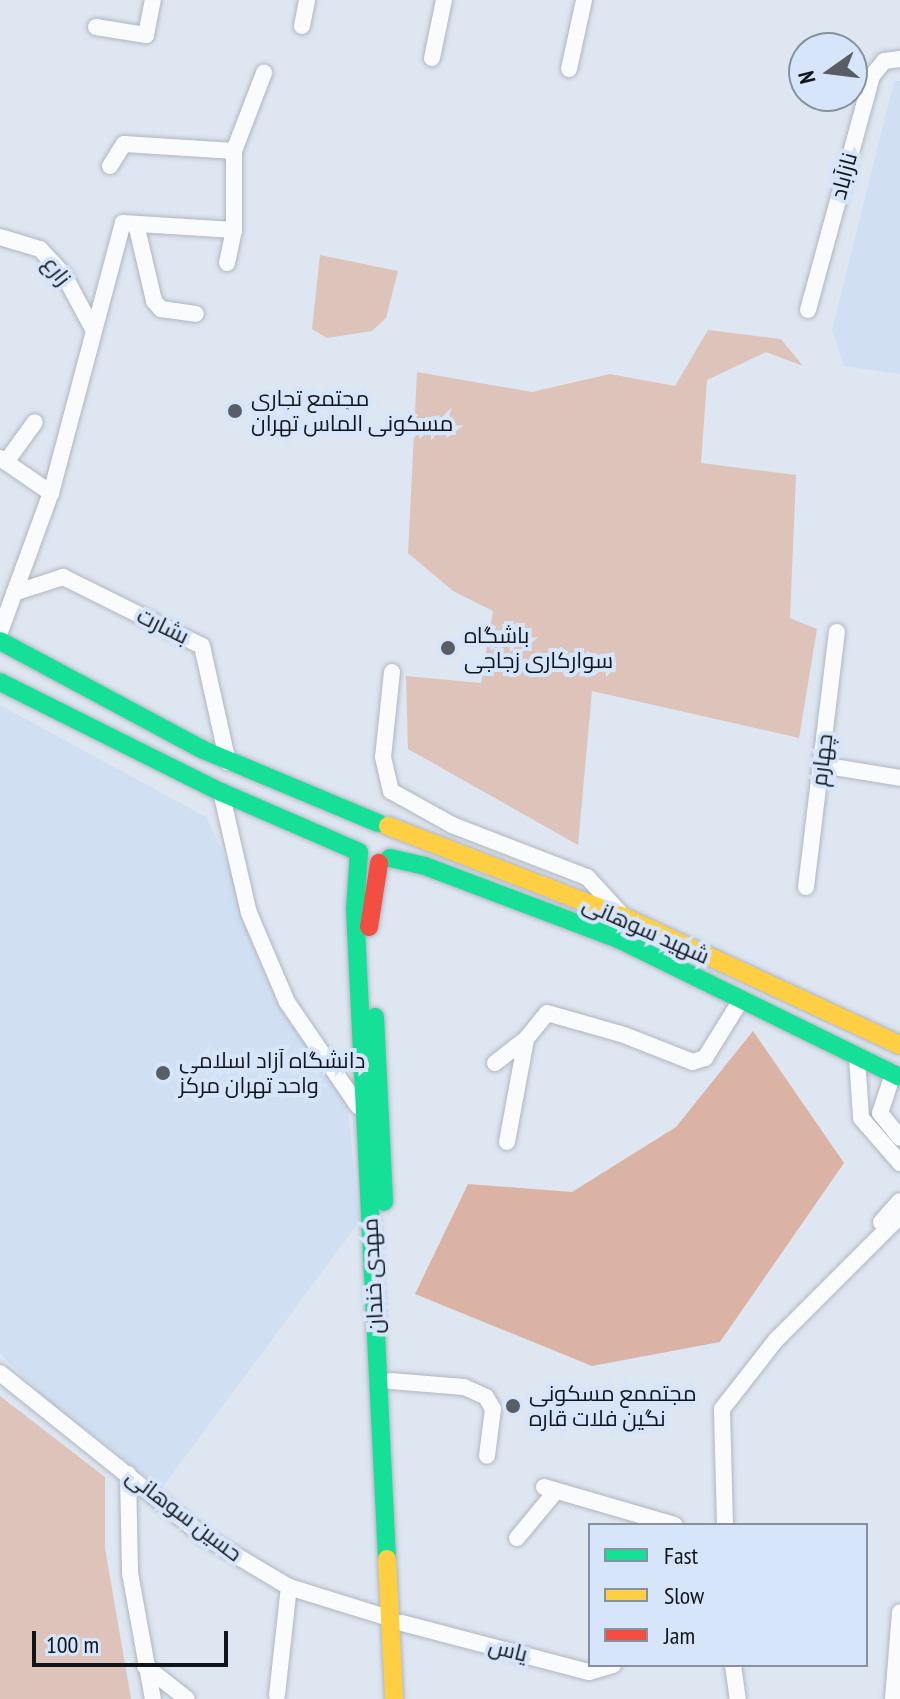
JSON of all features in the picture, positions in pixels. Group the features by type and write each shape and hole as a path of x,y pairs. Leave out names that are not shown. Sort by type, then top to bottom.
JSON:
{"main road":[{"name":"شهید سوهانی","path":"0,641 228,762 624,917 900,1045"},
{"path":"0,682 221,792 359,852 358,835 383,824"},
{"name":"مهدی خندان","path":"383,824 397,842 385,861 368,908 391,1381 396,1621 394,1699"},
{"name":"شهید سوهانی","path":"359,852 385,861 425,866 616,938 896,1075"},
{"name":"مهدی خندان","path":"359,852 356,924 396,1621 406,1699"},
{"path":"616,938 624,917"}],"street":[{"path":"96,27 146,35 153,0"},
{"path":"302,26 307,0"},
{"path":"432,58 444,0"},
{"path":"569,69 584,0"},
{"name":"نازآباد","path":"808,310 872,76 884,61 900,59"},
{"path":"227,263 234,230 234,151 264,73"},
{"path":"110,166 124,144 234,151"},
{"path":"0,632 51,493 123,223 234,230"},
{"path":"136,224 154,301 161,309 196,314"},
{"name":"زارع","path":"0,237 40,249 64,275 93,329"},
{"path":"35,422 3,460 51,493"},
{"name":"بشارت","path":"14,593 63,577 202,646 228,762"},
{"name":"چهارم","path":"806,887 837,632"},
{"path":"392,672 383,757 391,791 452,825 587,877 624,917"},
{"path":"821,765 900,778"},
{"path":"221,792 249,913 287,1002 358,1106"},
{"path":"495,1063 526,1039 538,1021 552,1013 700,1062 741,1000"},
{"path":"507,1142 526,1039"},
{"path":"857,1057 861,1118 900,1163"},
{"path":"896,1075 880,1113 900,1138"},
{"path":"725,1523 722,1409 776,1340 825,1290 829,1278 900,1201"},
{"path":"825,1290 835,1287 900,1216"},
{"name":"حسین سوهانی","path":"0,1373 205,1537 289,1587 396,1621"},
{"path":"391,1381 464,1387 486,1397 493,1409 487,1456"},
{"path":"128,1474 130,1573 153,1699"},
{"path":"517,1538 550,1489 641,1520 661,1523"},
{"path":"277,1695 289,1587"},
{"path":"893,1699 900,1612"},
{"name":"یاس","path":"396,1621 589,1672 606,1667"},
{"path":"145,1666 187,1699"},
{"path":"733,1667 738,1699"}],"shaded area":[{"path":"894,81 900,81 900,374 844,366 832,330"},
{"path":"320,255 398,271 386,318 372,331 327,338 312,329"},
{"path":"708,330 781,339 803,366 766,352 707,380 701,463 796,475 790,618 817,629 799,738 592,691 578,845 408,749 406,676 481,683 493,611 453,591 408,553 417,372 532,392 610,374 675,386"},
{"name":"دانشگاه آزاد اسلامی واحد تهران مرکز","path":"0,705 206,817 231,869 249,938 281,1010 347,1101 359,1222 162,1488 48,1401 0,1354"},
{"path":"753,1031 844,1163 720,1342 592,1366 415,1294 468,1184 572,1192 676,1127"},
{"path":"0,1396 105,1477 105,1548 131,1699 0,1699"}],"traffic: fast":[{"path":"0,641 201,749 378,823"},
{"path":"0,682 221,792 359,852 355,909 387,1559"},
{"path":"390,858 425,866 616,938 900,1077"},
{"path":"375,1017 384,1202"}],"traffic: slow":[{"path":"388,826 624,917 900,1045"},
{"path":"387,1559 394,1699"}],"traffic: jam":[{"path":"369,927 379,863"}],"place":[{"name":"مجتمع تجاری مسکونی الماس تهران","path":"235,411"},
{"name":"باشگاه سواركاری زجاجی","path":"448,648"},
{"name":"دانشگاه آزاد اسلامی واحد تهران مرکز","path":"163,1073"},
{"name":"مجتممع مسکونی نگین فلات قاره","path":"513,1406"}]}
